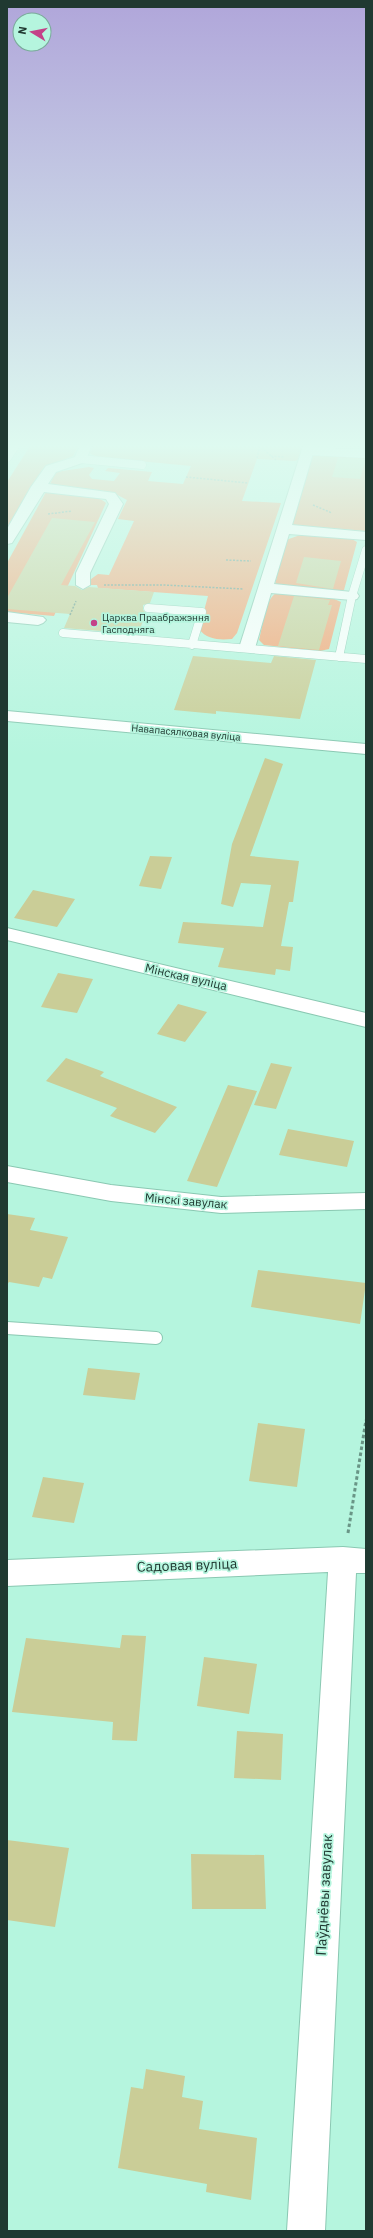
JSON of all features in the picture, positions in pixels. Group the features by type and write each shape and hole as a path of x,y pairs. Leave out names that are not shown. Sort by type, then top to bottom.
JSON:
{"street":[{"path":"83,585 84,573 96,547"},
{"path":"247,648 279,547"},
{"path":"267,588 352,596"},
{"path":"7,617 38,620"},
{"name":"Навапасялковая вуліца","path":"7,716 366,749"},
{"name":"Мінская вуліца","path":"7,934 366,1020"},
{"name":"Мінскі завулак","path":"7,1174 111,1193 221,1205 366,1201"},
{"name":"Садовая вуліца","path":"7,1573 355,1560"},
{"name":"Паўднёвы завулак","path":"306,2231 355,1560"}],"lane":[{"path":"339,657 352,596 363,572 366,550"},
{"path":"148,608 202,612 192,645"},
{"path":"63,633 366,659"},
{"path":"7,1328 156,1338"}],"path":[{"path":"226,560 255,561"},
{"path":"63,633 83,585 164,584 243,589"},
{"path":"355,1560 366,1420"}],"shaded area":[{"path":"16,547 86,547 54,616 7,612 7,563"},
{"path":"122,547 266,547 237,633 232,639 218,639 210,637 202,633 199,629 208,596 98,588 97,585 83,585 98,574 109,575"},
{"path":"284,547 356,547 344,590 310,590 275,584"},
{"path":"276,593 332,598 341,602 329,649 320,651 264,645 259,640 266,608"}],"building":[{"path":"35,547 81,547 61,585 75,586 82,590 89,587 154,592 150,603 143,605 143,610 146,613 138,634 64,628 70,614 7,609 7,598"},
{"path":"304,557 341,561 333,589 296,583"},
{"path":"294,596 330,600 328,605 332,605 319,650 278,646"},
{"path":"193,656 271,663 274,656 316,660 300,719 216,711 216,714 174,710"},
{"path":"265,758 283,764 250,856 299,861 293,902 289,902 281,946 293,947 290,971 276,969 275,975 218,967 224,948 178,943 183,922 263,927 271,885 241,883 233,907 221,904 232,844"},
{"path":"150,856 172,857 161,889 139,886"},
{"path":"33,890 75,899 57,927 14,918"},
{"path":"58,973 93,979 77,1013 41,1007"},
{"path":"178,1004 207,1012 185,1042 157,1034"},
{"path":"66,1058 104,1072 100,1076 177,1107 155,1133 110,1116 117,1108 46,1081"},
{"path":"271,1063 292,1067 276,1109 254,1105"},
{"path":"228,1085 257,1091 217,1187 187,1181"},
{"path":"288,1129 354,1141 347,1167 279,1155"},
{"path":"7,1214 35,1218 30,1230 68,1237 52,1279 43,1277 39,1287 9,1282 7,1285"},
{"path":"258,1270 366,1283 360,1324 251,1307"},
{"path":"88,1368 140,1373 135,1400 83,1395"},
{"path":"258,1423 305,1429 297,1487 249,1481"},
{"path":"43,1477 84,1483 74,1523 32,1517"},
{"path":"122,1635 146,1636 137,1741 112,1740 113,1722 12,1712 26,1638 120,1648"},
{"path":"204,1657 257,1664 249,1714 197,1706"},
{"path":"237,1731 283,1734 281,1780 234,1778"},
{"path":"7,1840 69,1848 55,1927 7,1920"},
{"path":"191,1854 264,1855 266,1909 192,1909"},
{"path":"146,2069 185,2076 182,2097 203,2101 199,2129 257,2138 251,2200 206,2192 207,2184 118,2168 131,2087 143,2089"}],"place":[{"name":"Царква Праабражэння Гасподняга","path":"94,623"}]}
